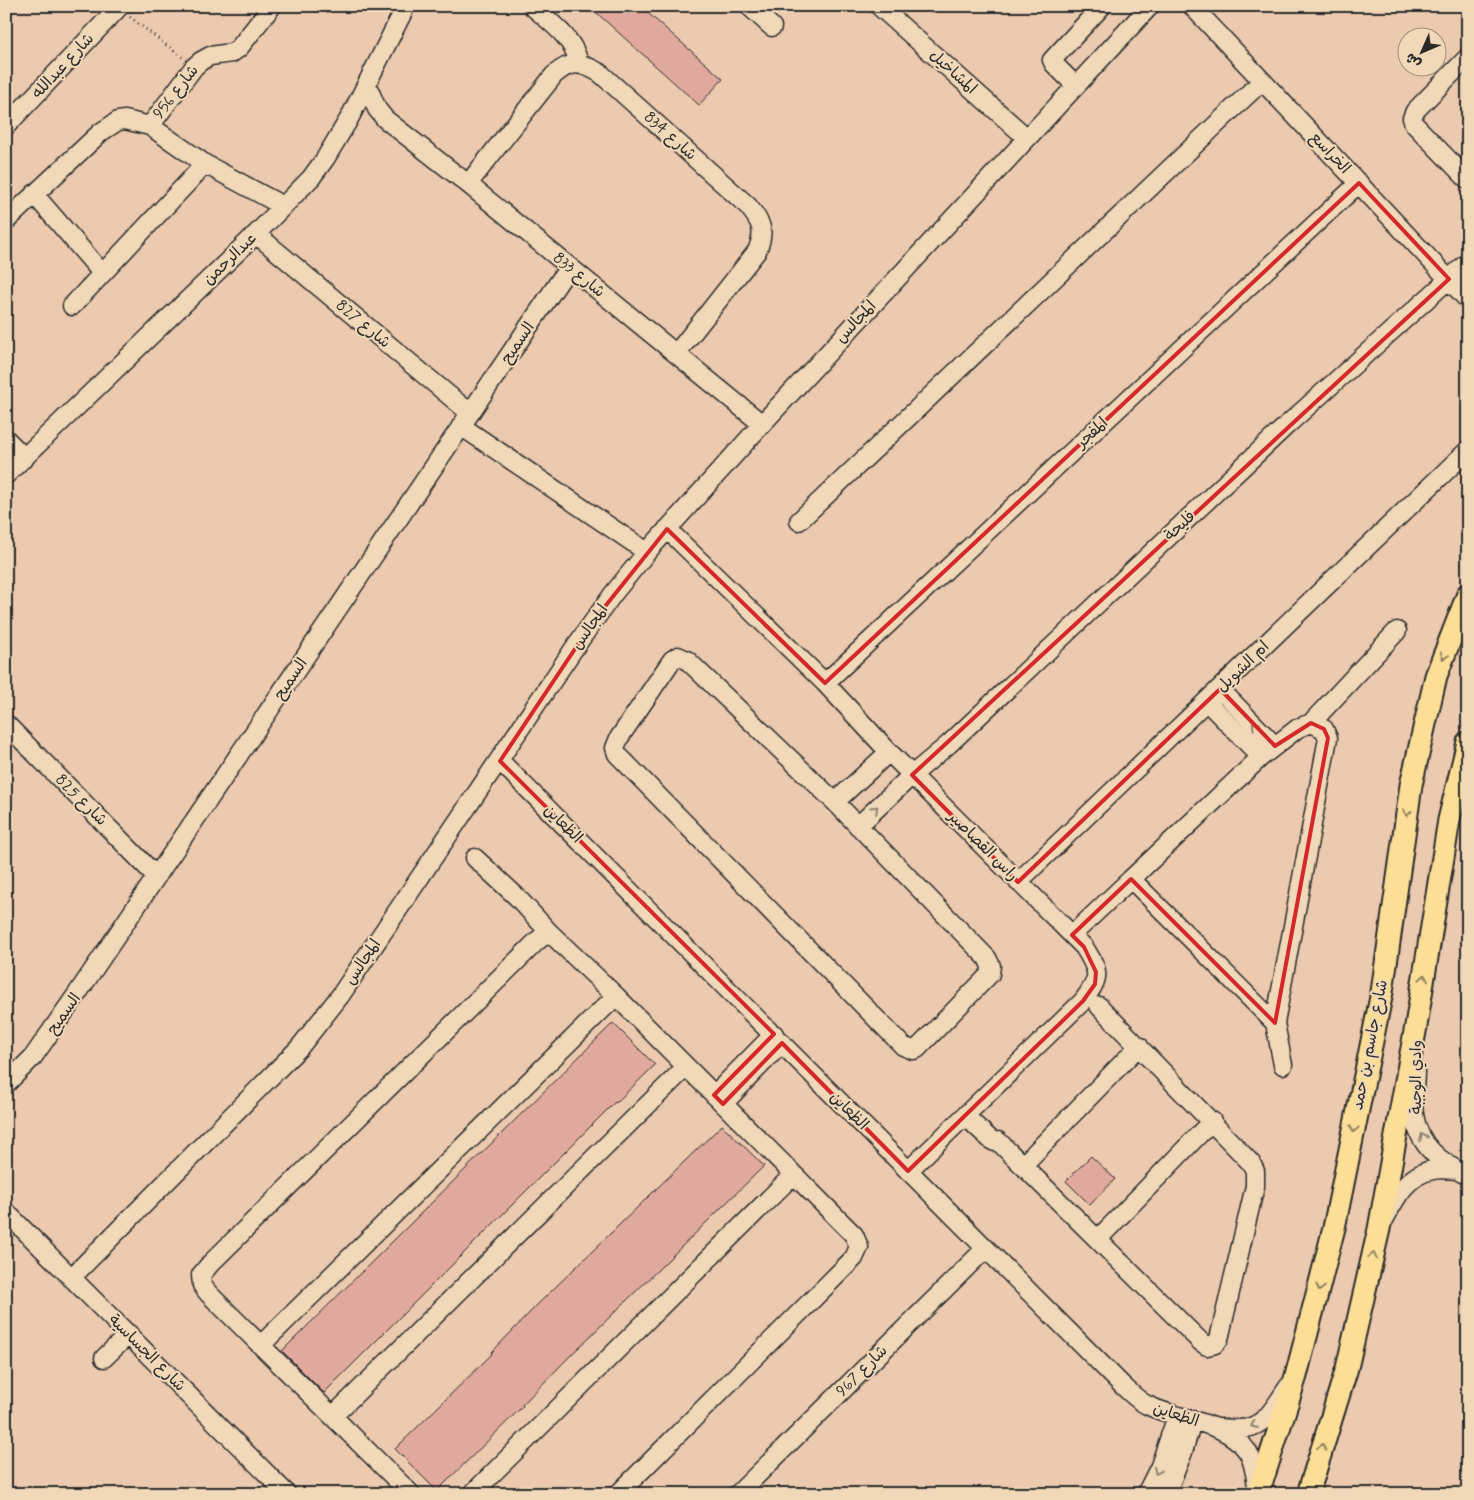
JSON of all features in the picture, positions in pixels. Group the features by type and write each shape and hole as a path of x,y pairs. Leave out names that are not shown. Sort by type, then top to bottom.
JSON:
{"main road":[{"name":"شارع جاسم بن حمد","path":"1258,1494 1296,1376 1334,1228 1382,992 1411,785 1436,676 1468,594"},
{"path":"1308,1494 1347,1368 1379,1229 1416,1026 1449,820 1468,742"}],"street":[{"name":"شارع 956","path":"150,126 194,66 210,56 232,53 239,48 272,6"},
{"name":"عبدالرحمن","path":"6,475 26,458 311,178 349,119 406,6"},
{"path":"468,184 554,75 568,64 579,64 577,53 571,43 532,6"},
{"path":"749,6 772,27"},
{"name":"المشاخيل","path":"879,6 1027,138"},
{"path":"1076,86 1052,60 1102,6"},
{"name":"المجالس","path":"71,1278 299,1048 317,1027 500,761 575,647 646,552 762,424 1150,6"},
{"name":"الخراسع","path":"1192,6 1468,300"},
{"name":"شارع عبدالله","path":"6,126 119,7"},
{"path":"1468,57 1415,111 1412,118 1414,124 1468,180"},
{"name":"شارع 834","path":"579,64 589,66 600,73 748,206 756,216 762,229 763,239 757,251 676,354"},
{"path":"799,521 1262,80"},
{"name":"شارع 833","path":"367,85 377,109 395,127 468,184 762,424"},
{"name":"شارع 833","path":"349,119 371,118 395,127"},
{"path":"6,221 101,132 111,125 125,120 150,126 205,164 284,206"},
{"path":"72,306 205,164"},
{"name":"المفجر","path":"825,683 1359,184"},
{"path":"34,194 102,273"},
{"name":"شارع 827","path":"256,234 466,420 646,552"},
{"name":"فليحة","path":"858,826 912,775 949,744 1287,425 1468,262"},
{"name":"السميح","path":"6,1084 46,1040 156,876 199,817 569,267"},
{"path":"6,439 26,458"},
{"name":"ام الشويل","path":"1018,882 1468,450"},
{"name":"راس القصاصير","path":"666,529 825,683 889,752 1084,946 1093,962 1096,972 1095,984 1083,1001 908,1172"},
{"path":"1072,935 1261,758 1298,728 1311,723 1397,631"},
{"path":"681,656 836,802 858,826 987,958 992,966 990,974 985,980 921,1045 913,1050 903,1046 616,754 616,743 672,660 681,656"},
{"path":"1220,689 1275,746"},
{"path":"1206,702 1261,758"},
{"path":"1284,1065 1275,1023 1328,738 1324,729 1311,723"},
{"name":"شارع 825","path":"6,724 156,876"},
{"path":"836,802 889,752"},
{"name":"الظعاين","path":"500,761 1123,1386 1145,1404 1218,1428 1236,1440 1248,1453 1252,1461 1258,1494"},
{"path":"475,858 517,897 548,932 616,996 858,1241 857,1253 848,1265 618,1494"},
{"path":"1131,879 1275,1023"},
{"path":"411,1494 208,1293 202,1285 201,1275 548,932"},
{"path":"261,1345 616,996"},
{"path":"969,1111 991,1140 998,1141 1023,1165 1200,1342 1208,1346 1215,1344 1219,1339 1256,1180 1255,1171 1251,1163 1099,1006"},
{"name":"وادي الوجبة","path":"1416,1026 1414,1114 1420,1135 1430,1151 1462,1173"},
{"path":"718,1099 778,1039"},
{"path":"1023,1165 1139,1046"},
{"path":"332,1416 686,1067"},
{"path":"1098,1238 1212,1122"},
{"name":"وادي الوجبة","path":"1379,1229 1399,1193 1411,1179 1432,1170 1462,1173"},
{"path":"472,1494 793,1175"},
{"name":"شارع الجساسية","path":"6,1212 287,1494"},
{"name":"شارع 967","path":"738,1494 985,1249"},
{"path":"104,1358 129,1334"},
{"name":"الظعاين","path":"1218,1428 1248,1428 1259,1423 1268,1416 1296,1376"},
{"path":"1146,1494 1185,1418"},
{"path":"1166,1494 1182,1452 1185,1418"}],"path":[{"path":"119,7 194,66"}],"highlighted area":[{"path":"1359,183 1449,279 912,775 1018,882 1220,689 1275,746 1311,723 1324,729 1328,738 1275,1023 1131,879 1072,935 1084,947 1096,972 1095,984 1083,1001 908,1171 782,1043 723,1104 714,1095 774,1034 500,761 595,619 667,529 825,683"}],"building":[{"path":"589,6 640,6 723,79 699,105"},
{"path":"613,1023 655,1065 615,1102 324,1393 282,1351"},
{"path":"722,1125 764,1166 570,1356 523,1406 437,1491 395,1449 492,1354 538,1304"},
{"path":"1091,1156 1115,1179 1090,1205 1066,1181"}]}
